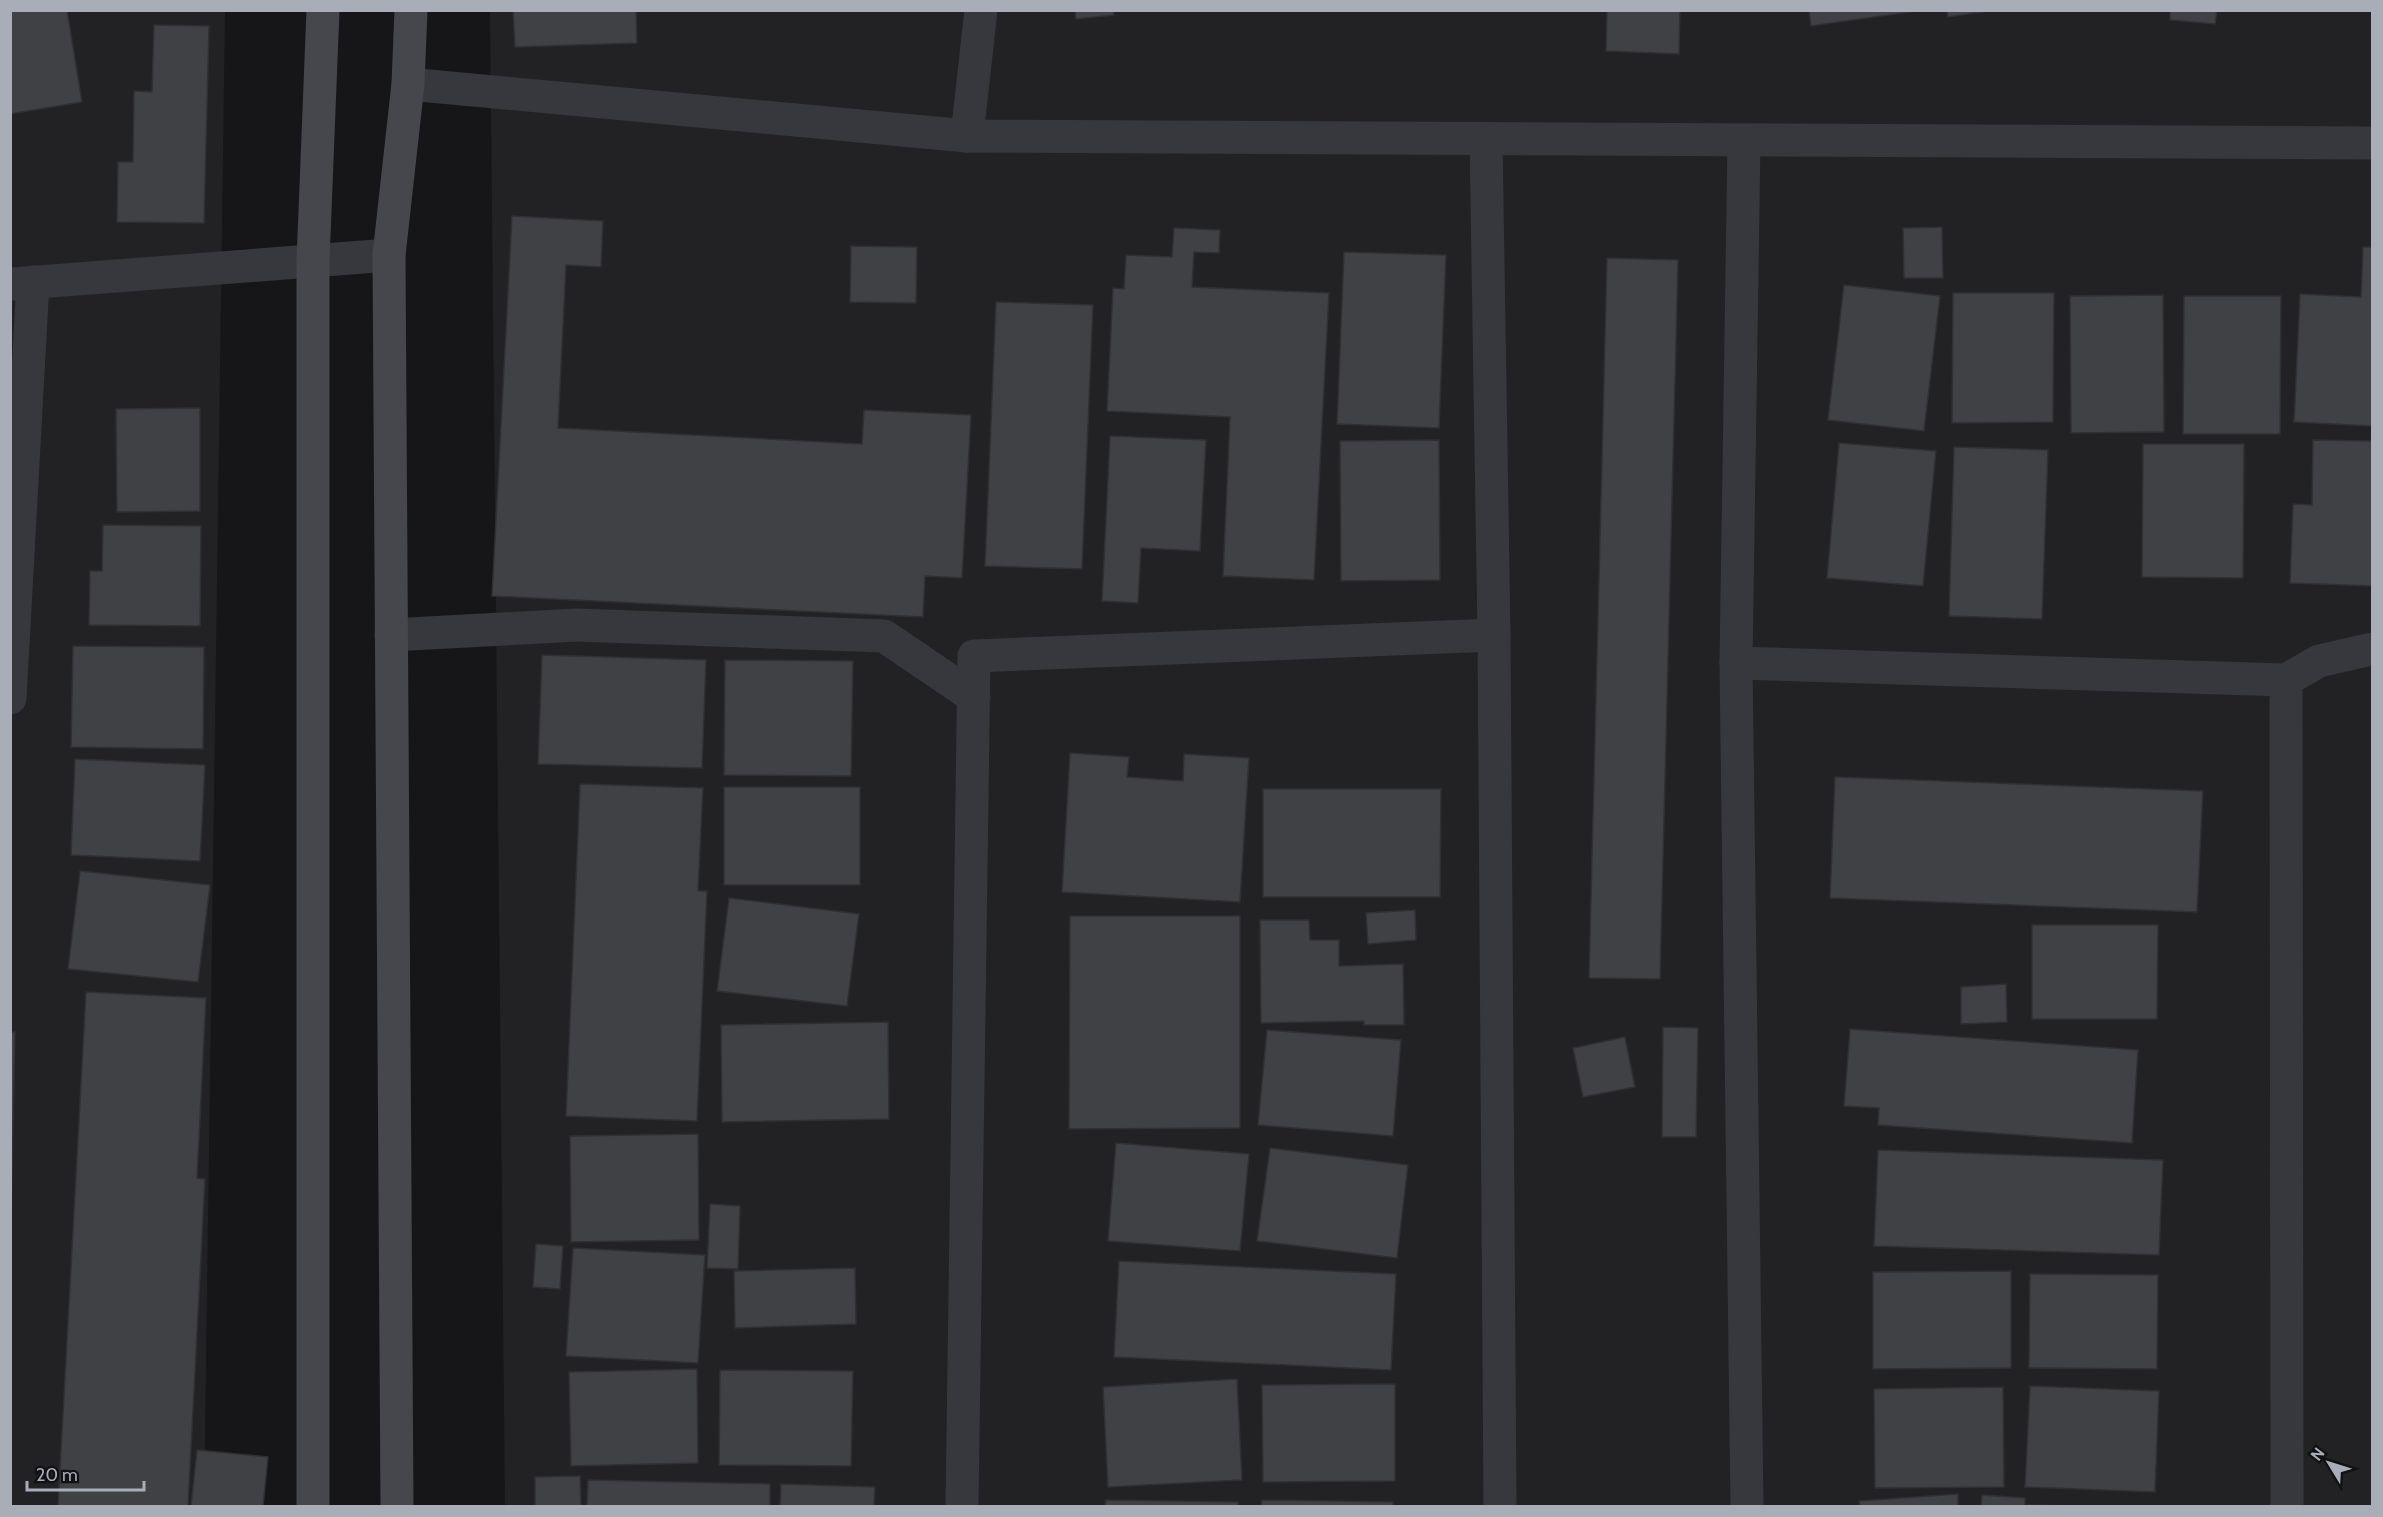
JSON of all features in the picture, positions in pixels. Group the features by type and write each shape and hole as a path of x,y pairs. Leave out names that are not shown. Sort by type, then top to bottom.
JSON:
{"street":[{"path":"313,1506 313,261 323,10"},
{"path":"397,1506 389,255 408,84 411,10"},
{"path":"967,136 981,10"},
{"path":"408,84 967,136 1476,149 1744,140 2373,143"},
{"path":"1744,140 1736,663 1747,1506"},
{"path":"1476,149 1494,634 1500,1506"},
{"path":"10,698 22,283 389,255"},
{"path":"391,635 578,625 884,636 974,697"},
{"path":"962,1506 974,656 1494,634"},
{"path":"1736,663 2286,680 2319,661 2373,649"},
{"path":"2286,680 2287,1506"}],"shaded area":[{"path":"10,11 225,11 204,1506 11,1506"},
{"path":"490,11 2372,11 2372,1506 505,1506"}],"building":[{"path":"10,10 67,10 82,102 10,114"},
{"path":"513,10 636,10 637,43 515,47"},
{"path":"1075,10 1113,10 1114,15 1076,19"},
{"path":"1607,10 1680,10 1679,54 1606,51"},
{"path":"1809,10 1924,10 1811,26"},
{"path":"1947,10 1996,10 1948,17"},
{"path":"2170,10 2217,10 2215,24 2170,20"},
{"path":"154,25 209,26 204,223 117,222 118,162 133,162 134,91 152,92"},
{"path":"512,216 603,221 601,267 566,265 558,428 862,444 864,410 971,415 962,578 925,576 923,617 492,596"},
{"path":"1942,227 1943,278 1904,278 1903,228"},
{"path":"1174,228 1220,230 1219,253 1194,252 1192,287 1329,293 1314,580 1223,576 1230,417 1107,411 1113,288 1124,289 1126,255 1172,257"},
{"path":"851,246 917,247 916,303 850,302"},
{"path":"2363,247 2372,247 2372,426 2294,422 2300,294 2361,297"},
{"path":"1344,252 1446,255 1439,428 1337,424"},
{"path":"1607,258 1678,260 1660,979 1589,978"},
{"path":"1844,285 1940,296 1924,431 1828,420"},
{"path":"1953,293 2054,293 2053,422 1952,423"},
{"path":"2163,295 2164,432 2071,433 2070,296"},
{"path":"2184,296 2281,296 2280,434 2183,434"},
{"path":"996,302 1093,305 1082,569 985,566"},
{"path":"200,408 200,511 117,512 116,409"},
{"path":"1110,436 1206,440 1200,551 1141,548 1138,603 1102,601"},
{"path":"1439,440 1440,580 1341,581 1340,441"},
{"path":"2313,440 2372,441 2372,586 2290,583 2293,504 2312,505"},
{"path":"1839,443 1936,451 1923,586 1827,578"},
{"path":"2143,444 2244,444 2243,578 2142,577"},
{"path":"1954,447 2048,450 2042,619 1949,616"},
{"path":"103,525 201,526 200,626 89,625 90,571 102,571"},
{"path":"73,646 204,647 203,749 71,747"},
{"path":"542,655 706,660 702,768 538,764"},
{"path":"725,660 853,661 851,776 724,775"},
{"path":"1070,753 1129,757 1127,777 1183,781 1184,754 1249,758 1240,902 1062,892"},
{"path":"75,759 205,765 200,861 71,855"},
{"path":"1835,777 2203,791 2197,912 1830,898"},
{"path":"580,784 703,788 698,891 707,891 697,1121 566,1116"},
{"path":"724,787 860,787 860,885 724,885"},
{"path":"1263,789 1441,789 1440,897 1263,897"},
{"path":"80,871 210,885 198,982 68,969"},
{"path":"729,898 859,914 847,1006 717,991"},
{"path":"1415,910 1416,940 1368,944 1366,913"},
{"path":"1070,916 1240,916 1240,1128 1069,1129"},
{"path":"1260,920 1309,920 1310,940 1339,940 1339,966 1403,964 1404,1025 1364,1025 1364,1021 1261,1023"},
{"path":"2032,925 2158,925 2157,1019 2032,1019"},
{"path":"2006,984 2007,1022 1961,1024 1961,987"},
{"path":"86,992 206,998 197,1178 205,1179 188,1506 58,1506"},
{"path":"888,1022 889,1119 722,1122 721,1025"},
{"path":"1663,1027 1698,1028 1696,1137 1662,1137"},
{"path":"1850,1029 2138,1050 2132,1143 1878,1125 1879,1108 1844,1106"},
{"path":"1267,1030 1401,1040 1393,1136 1258,1125"},
{"path":"10,1032 15,1032 10,1275"},
{"path":"1625,1037 1635,1087 1583,1097 1573,1048"},
{"path":"698,1134 699,1240 571,1242 570,1136"},
{"path":"1116,1143 1249,1154 1240,1251 1108,1241"},
{"path":"1270,1148 1408,1165 1397,1258 1257,1241"},
{"path":"1878,1150 2163,1160 2159,1255 1874,1246"},
{"path":"710,1204 740,1206 738,1269 707,1268"},
{"path":"536,1244 563,1246 560,1289 533,1287"},
{"path":"573,1248 705,1255 698,1363 566,1356"},
{"path":"1119,1261 1396,1274 1391,1370 1114,1357"},
{"path":"855,1268 856,1324 735,1328 734,1271"},
{"path":"2011,1271 2011,1368 1873,1369 1873,1272"},
{"path":"2030,1274 2158,1275 2157,1369 2029,1368"},
{"path":"697,1369 698,1463 571,1466 569,1372"},
{"path":"720,1370 853,1371 851,1466 719,1465"},
{"path":"1237,1379 1242,1480 1108,1487 1103,1387"},
{"path":"1395,1384 1395,1481 1263,1482 1262,1385"},
{"path":"2030,1386 2159,1391 2155,1492 2025,1487"},
{"path":"2003,1387 2004,1487 1875,1488 1874,1389"},
{"path":"197,1450 268,1457 263,1506 191,1506"},
{"path":"580,1476 581,1506 535,1506 535,1477"},
{"path":"588,1480 770,1484 770,1506 587,1506"},
{"path":"781,1484 875,1487 874,1506 780,1506"},
{"path":"1958,1494 1958,1506 1860,1506 1859,1501"},
{"path":"1982,1495 2025,1498 2025,1506 1981,1506"},
{"path":"1106,1500 1238,1502 1238,1506 1105,1506"},
{"path":"1262,1500 1393,1502 1393,1506 1261,1506"},
{"path":"2028,1505 2074,1506 2028,1506"}]}
